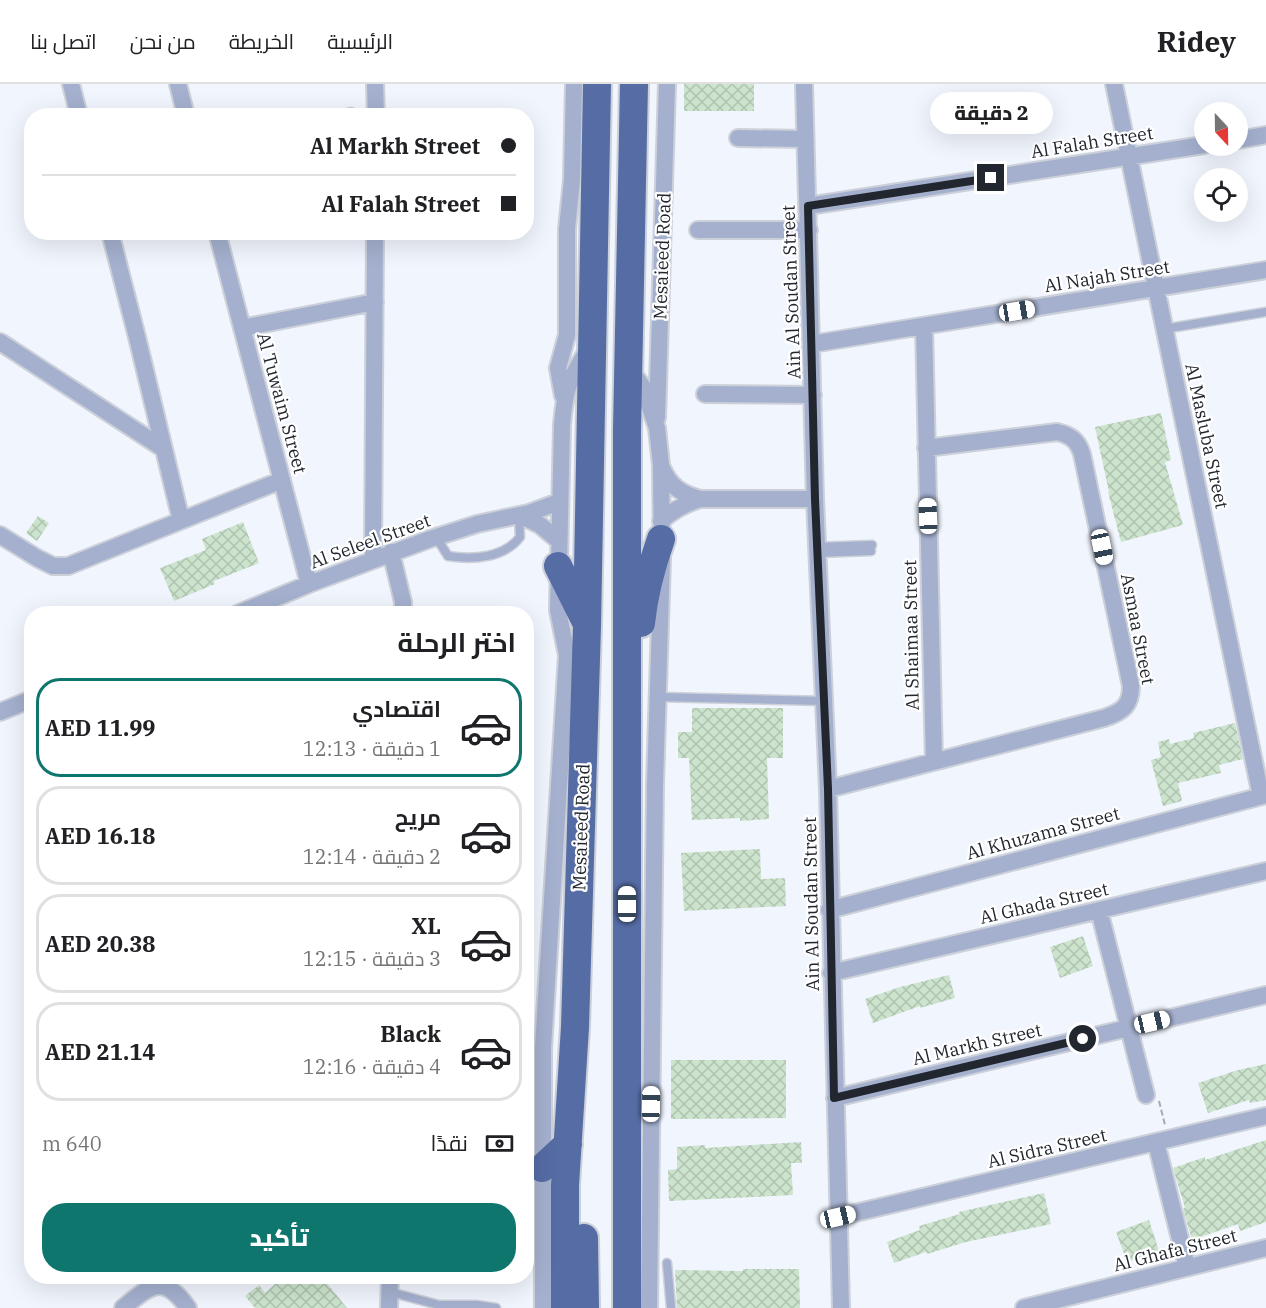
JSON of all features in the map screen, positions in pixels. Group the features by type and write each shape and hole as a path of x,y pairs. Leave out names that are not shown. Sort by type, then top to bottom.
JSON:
{"highway":[{"name":"Mesaieed Road","path":"566,1308 566,1185 575,1027 588,625 597,84"},
{"name":"Mesaieed Road","path":"627,1308 628,368 634,84"},
{"path":"626,762 644,600 661,530"},
{"path":"558,553 588,625"},
{"path":"575,1027 582,1157 585,1308"},
{"path":"537,1177 568,1144"}],"street":[{"path":"71,84 77,108"},
{"path":"178,84 184,108"},
{"path":"375,84 376,108"},
{"name":"Mesaieed Road","path":"564,400 558,368 567,335 567,229 572,180 574,84"},
{"name":"Mesaieed Road","path":"649,1308 655,784 659,697 661,530 661,465 657,428 667,84"},
{"name":"Ain Al Soudan Street","path":"804,84 815,499 828,789 841,1308"},
{"name":"Al Masluba Street","path":"1113,84 1264,796"},
{"path":"1248,138 1266,135"},
{"path":"738,138 805,139"},
{"name":"Al Falah Street","path":"808,206 1194,147"},
{"path":"698,230 809,230"},
{"path":"112,240 181,520"},
{"name":"Al Tuwaim Street","path":"219,240 309,584"},
{"path":"373,559 375,240"},
{"name":"Al Najah Street","path":"812,344 1266,270"},
{"path":"242,328 375,302"},
{"name":"Al Shaimaa Street","path":"924,326 934,762"},
{"path":"0,342 164,449"},
{"name":"Mesaieed Road","path":"543,1308 537,1177 567,654 558,612 559,502 564,400 570,378 591,345"},
{"name":"Mesaieed Road","path":"628,368 643,387 657,428"},
{"path":"705,394 813,395"},
{"name":"Asmaa Street","path":"828,789 1115,714 1125,707 1131,697 1131,686 1082,454 1074,438 1057,432 926,448"},
{"path":"661,465 666,478 675,489 687,496 700,499 815,499"},
{"path":"0,536 53,566 68,566 282,480"},
{"path":"661,530 679,507 700,499"},
{"name":"Al Seleel Street","path":"256,606 391,552 477,524 540,510 559,502"},
{"path":"519,515 540,525 558,553"},
{"path":"391,552 403,606"},
{"path":"0,712 24,702"},
{"name":"Al Khuzama Street","path":"830,910 1264,796"},
{"name":"Al Ghada Street","path":"831,973 1266,871"},
{"path":"1099,910 1146,1095"},
{"name":"Al Markh Street","path":"834,1098 1266,995"},
{"name":"Al Sidra Street","path":"838,1217 1266,1116"},
{"path":"1162,1141 1187,1267"},
{"name":"Al Ghafa Street","path":"1024,1308 1266,1248"},
{"path":"123,1308 148,1288 160,1286 175,1291 188,1308"},
{"path":"1093,1291 1094,1308"}],"lane":[{"path":"1164,329 1266,312"},
{"path":"436,537 448,556 478,557 501,553 520,537 519,515"},
{"path":"817,550 872,548"},
{"path":"659,697 823,701"},
{"path":"667,1263 671,1308"},
{"path":"390,1292 439,1305 476,1305 496,1308"}],"path":[{"path":"1146,1095 1157,1093 1162,1141"}],"building":[{"path":"684,84 754,84 754,111 684,111"},
{"path":"1161,413 1171,460 1165,462 1183,525 1121,542 1095,427"},
{"path":"38,516 49,523 37,541 26,533"},
{"path":"243,522 259,563 214,581 215,584 174,601 160,568 206,550 202,539"},
{"path":"692,708 783,708 783,758 767,758 769,819 692,820 689,758 678,758 678,732 692,732"},
{"path":"1235,723 1243,759 1219,765 1221,773 1178,783 1182,801 1163,806 1151,760 1161,757 1158,742 1169,739 1170,744 1194,738 1193,733"},
{"path":"760,849 761,879 785,878 786,906 684,911 681,853"},
{"path":"1083,936 1093,966 1060,978 1050,947"},
{"path":"949,975 955,998 920,1008 920,1006 873,1023 865,999 900,987"},
{"path":"671,1060 786,1060 786,1118 671,1119"},
{"path":"1266,1064 1266,1100 1250,1103 1249,1100 1208,1113 1198,1083"},
{"path":"1266,1140 1266,1222 1240,1231 1238,1224 1192,1240 1173,1168"},
{"path":"801,1142 802,1163 791,1163 793,1195 669,1201 668,1170 677,1169 677,1147 705,1145 705,1148"},
{"path":"1044,1193 1051,1224 966,1242 894,1263 887,1242 920,1230 919,1226 960,1214 959,1212"},
{"path":"1149,1220 1159,1251 1127,1262 1116,1232"},
{"path":"743,1269 799,1269 800,1308 677,1308 675,1270 743,1271"},
{"path":"275,1284 328,1284 347,1308 255,1308 245,1296 259,1285 265,1293"}],"route":[{"path":"991,178 808,206 815,499 828,789 834,1098 1083,1039"}]}
